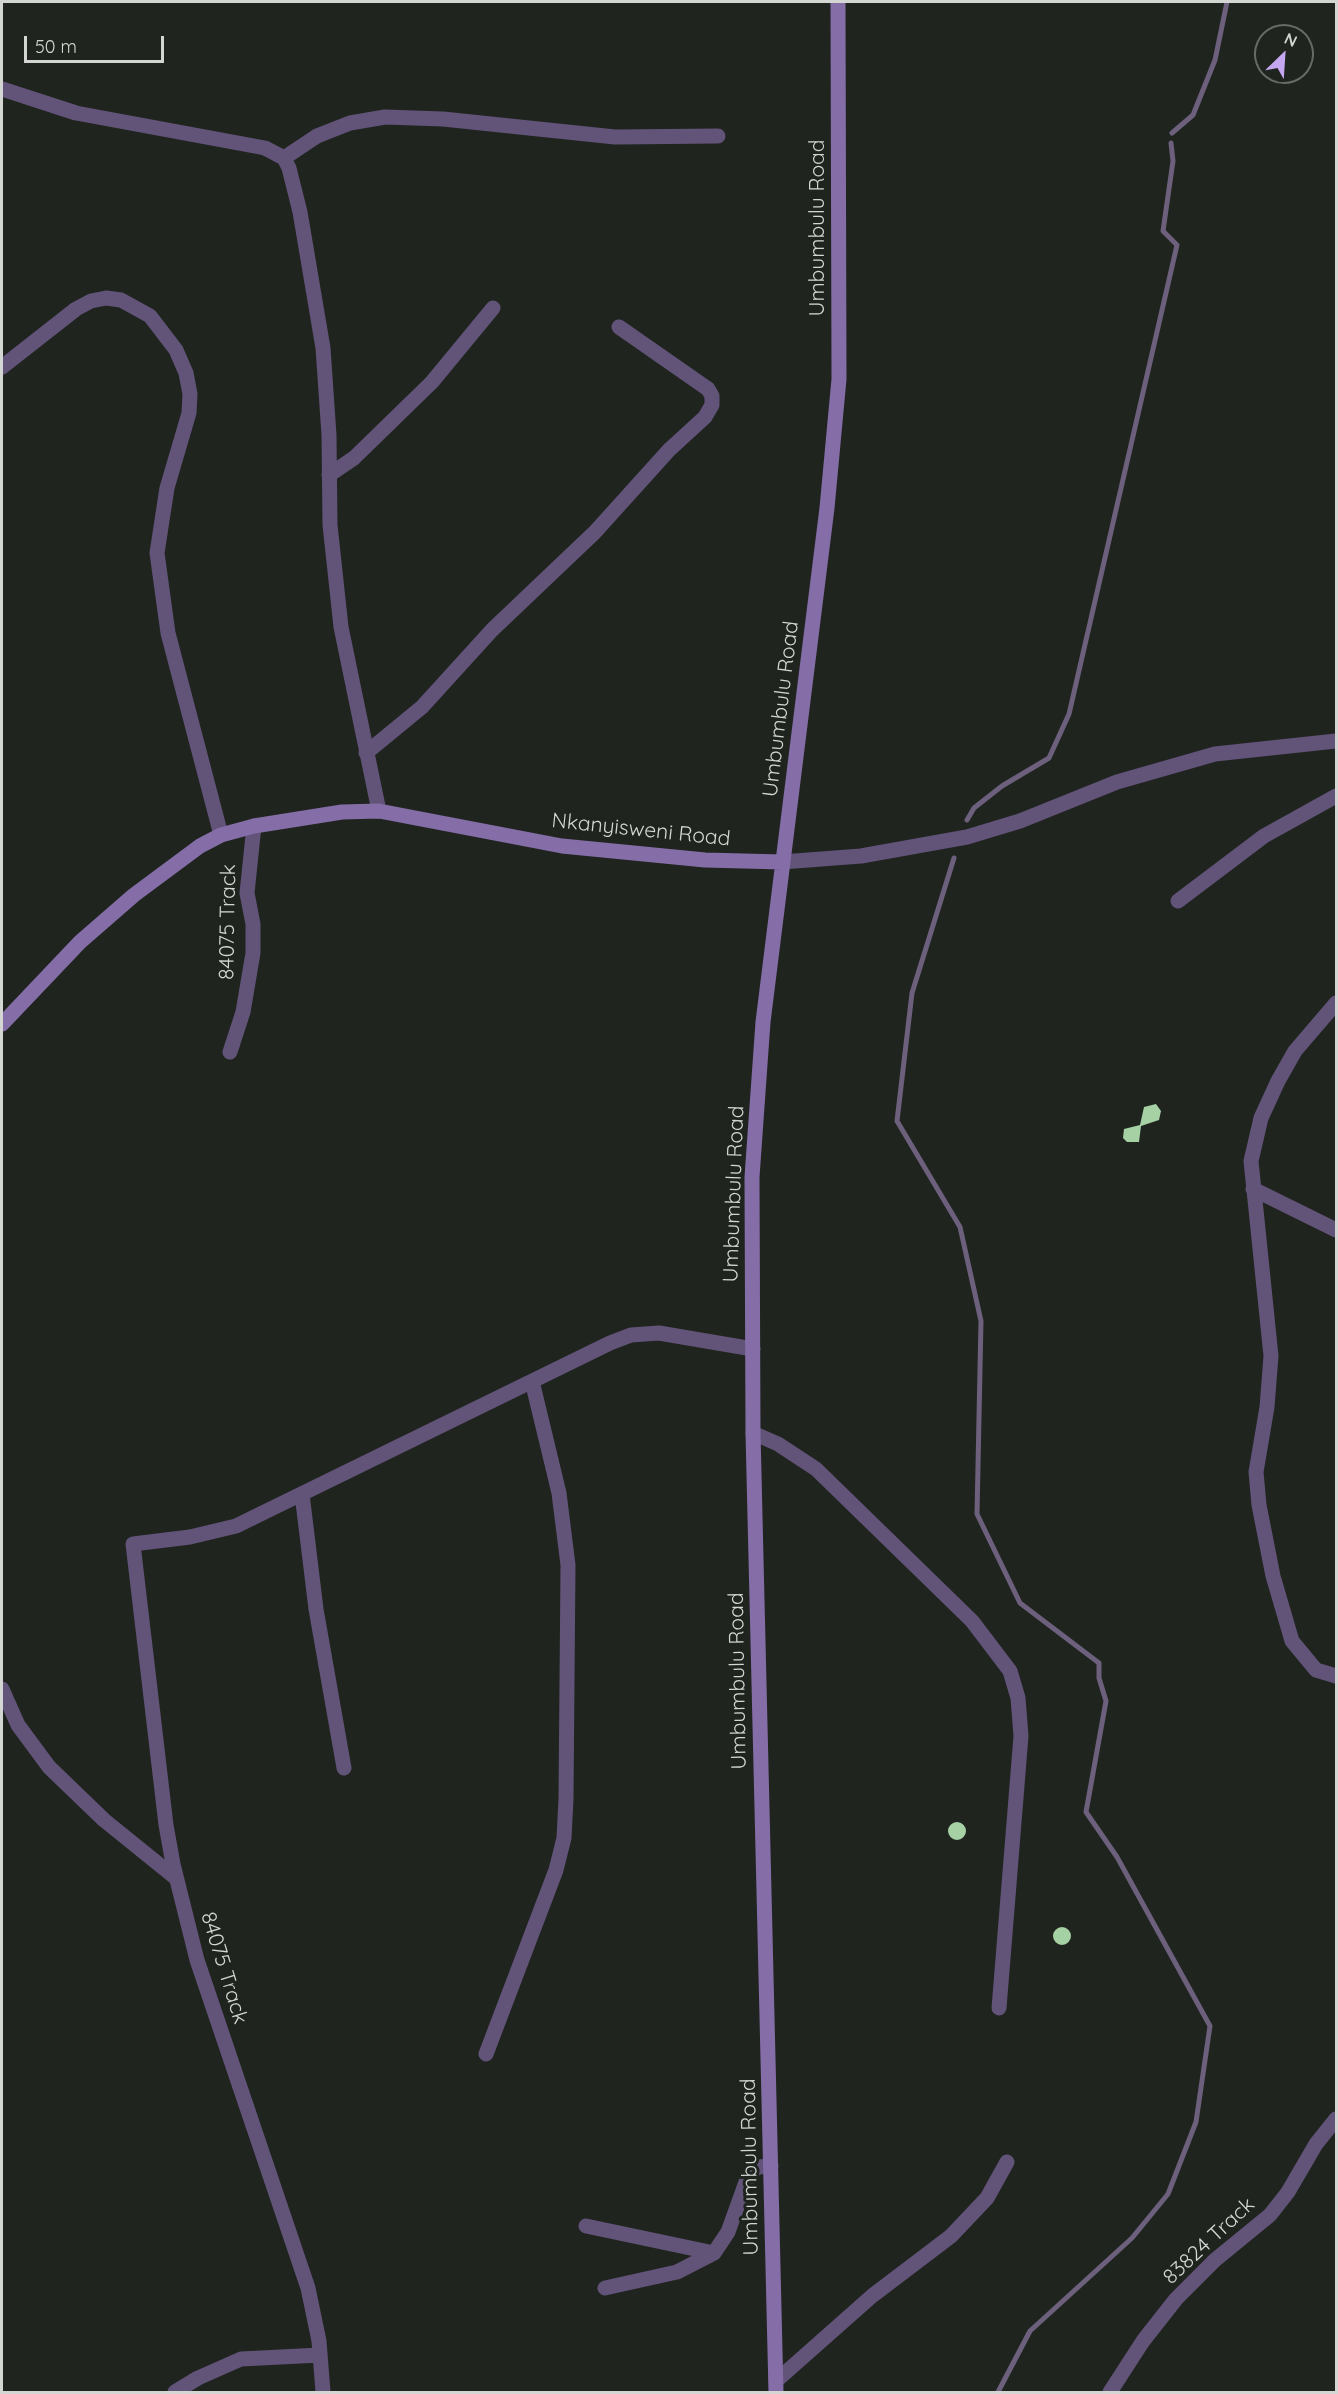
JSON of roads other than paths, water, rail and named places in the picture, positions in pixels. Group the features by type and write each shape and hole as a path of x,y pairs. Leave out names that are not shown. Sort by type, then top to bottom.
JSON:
{"main road":[{"name":"Umbumbulu Road","path":"776,2387 753,1433 752,1177 763,1022 827,508 838,379 838,2"},
{"name":"Nkanyisweni Road","path":"2,1024 80,942 134,895 191,852 221,835 254,826 342,812 379,811 562,846 705,860 782,862"}],"street":[{"path":"2,89 76,113 265,148 284,158 293,182 300,212 323,348 330,525 341,627 379,811"},
{"path":"284,158 317,136 350,123 385,117 443,120 597,135 718,136"},
{"path":"2,367 76,309 91,301 106,298 121,300 150,316 176,350 186,373 190,394 189,413 166,488 157,553 168,633 221,835"},
{"path":"329,475 354,458 432,382 493,308"},
{"path":"366,753 422,708 492,630 595,532 669,450 705,417 712,405 708,389 619,327"},
{"name":"Nkanyisweni Road","path":"782,862 861,856 967,837 1020,821 1118,782 1215,754 1336,741"},
{"path":"1178,901 1264,836 1336,796"},
{"name":"84075 Track","path":"230,1052 243,1012 253,953 253,924 247,893 254,826"},
{"path":"1336,1003 1295,1051 1269,1100 1254,1143 1253,1189 1271,1356 1267,1407 1256,1472 1259,1505 1273,1576 1292,1641 1316,1670 1336,1676"},
{"path":"1253,1189 1336,1230"},
{"path":"344,1768 316,1609 302,1494 631,1335 659,1333 753,1349"},
{"path":"486,2054 556,1870 564,1838 568,1565 560,1493 532,1381"},
{"path":"753,1433 778,1444 816,1469 972,1621 1010,1671 1018,1698 1021,1736 999,2008"},
{"name":"84075 Track","path":"302,1494 236,1526 214,1533 133,1544 166,1825 177,1880 197,1960 308,2288 320,2355 323,2392"},
{"path":"2,1689 18,1725 49,1767 104,1820 177,1880"},
{"name":"83824 Track","path":"1110,2392 1143,2341 1176,2299 1215,2260 1270,2215 1288,2192 1316,2144 1336,2120"},
{"path":"776,2387 872,2296 959,2229 987,2198 1007,2162"},
{"path":"605,2288 676,2272 714,2253 728,2232 746,2182 752,2172 758,2167 771,2166"},
{"path":"586,2226 714,2253"},
{"path":"175,2392 198,2378 241,2359 264,2355 320,2355"}],"waterway":[{"path":"1172,133 1193,115 1215,60 1227,2"},
{"path":"967,820 974,808 1002,786 1049,758 1069,714 1177,245 1163,231 1173,161 1171,143"},
{"path":"954,858 912,993 897,1121 960,1227 981,1321 977,1514 1020,1603 1099,1663 1099,1678 1106,1701 1086,1812 1117,1857 1210,2026 1196,2122 1168,2194 1132,2238 1030,2331 998,2392"}]}
